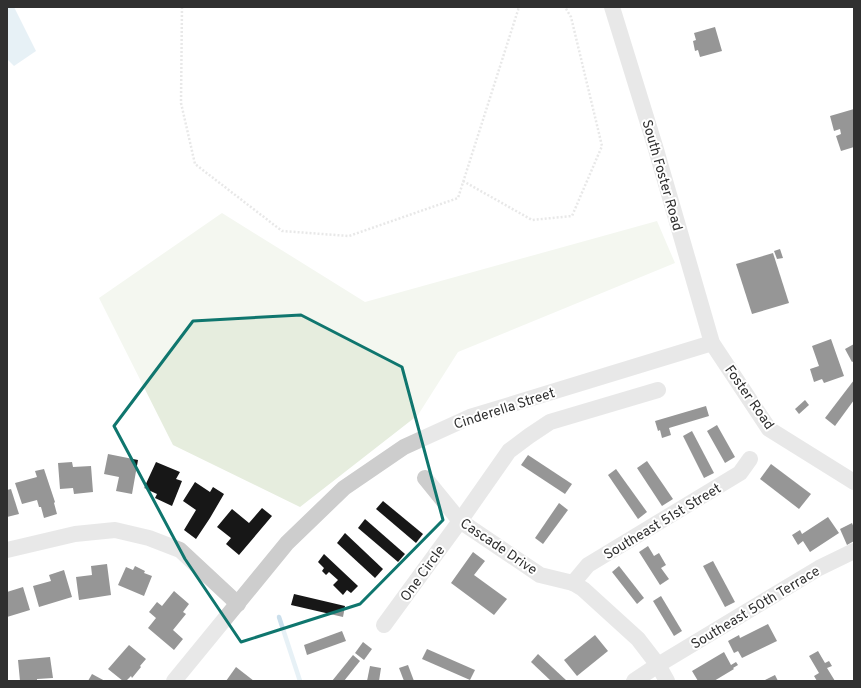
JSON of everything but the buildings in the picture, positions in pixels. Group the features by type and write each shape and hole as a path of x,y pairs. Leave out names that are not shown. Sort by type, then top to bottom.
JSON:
{"street":[{"name":"South Foster Road","path":"612,7 655,146 712,343"},
{"name":"Foster Road","path":"712,343 769,429 854,482"},
{"name":"Cinderella Street","path":"174,681 287,543 344,488 404,446 470,417 712,343"},
{"name":"One Circle","path":"384,625 509,451 550,422 658,390"},
{"name":"Southeast 51st Street","path":"574,583 588,565 740,473 750,459"},
{"name":"Cascade Drive","path":"425,478 460,521 540,575 574,583 583,590 638,639 658,665 666,681"},
{"path":"7,550 75,534 115,530 149,538 180,550 238,604"},
{"name":"Southeast 50th Terrace","path":"634,681 819,568 854,551"}],"path":[{"path":"182,7 182,103 195,164 282,231 349,236 458,198 519,7"},
{"path":"463,181 532,220 572,216 602,146 571,17 565,7"}],"highlighted area":[{"path":"301,315 402,367 443,520 360,604 241,642 185,559 114,426 193,321"}],"green space":[{"path":"222,213 365,302 657,221 675,263 458,352 418,415 300,507 173,445 99,298"}],"water":[{"path":"7,7 14,7 36,51 14,66 7,59"}],"waterway":[{"path":"279,617 300,681"}]}
